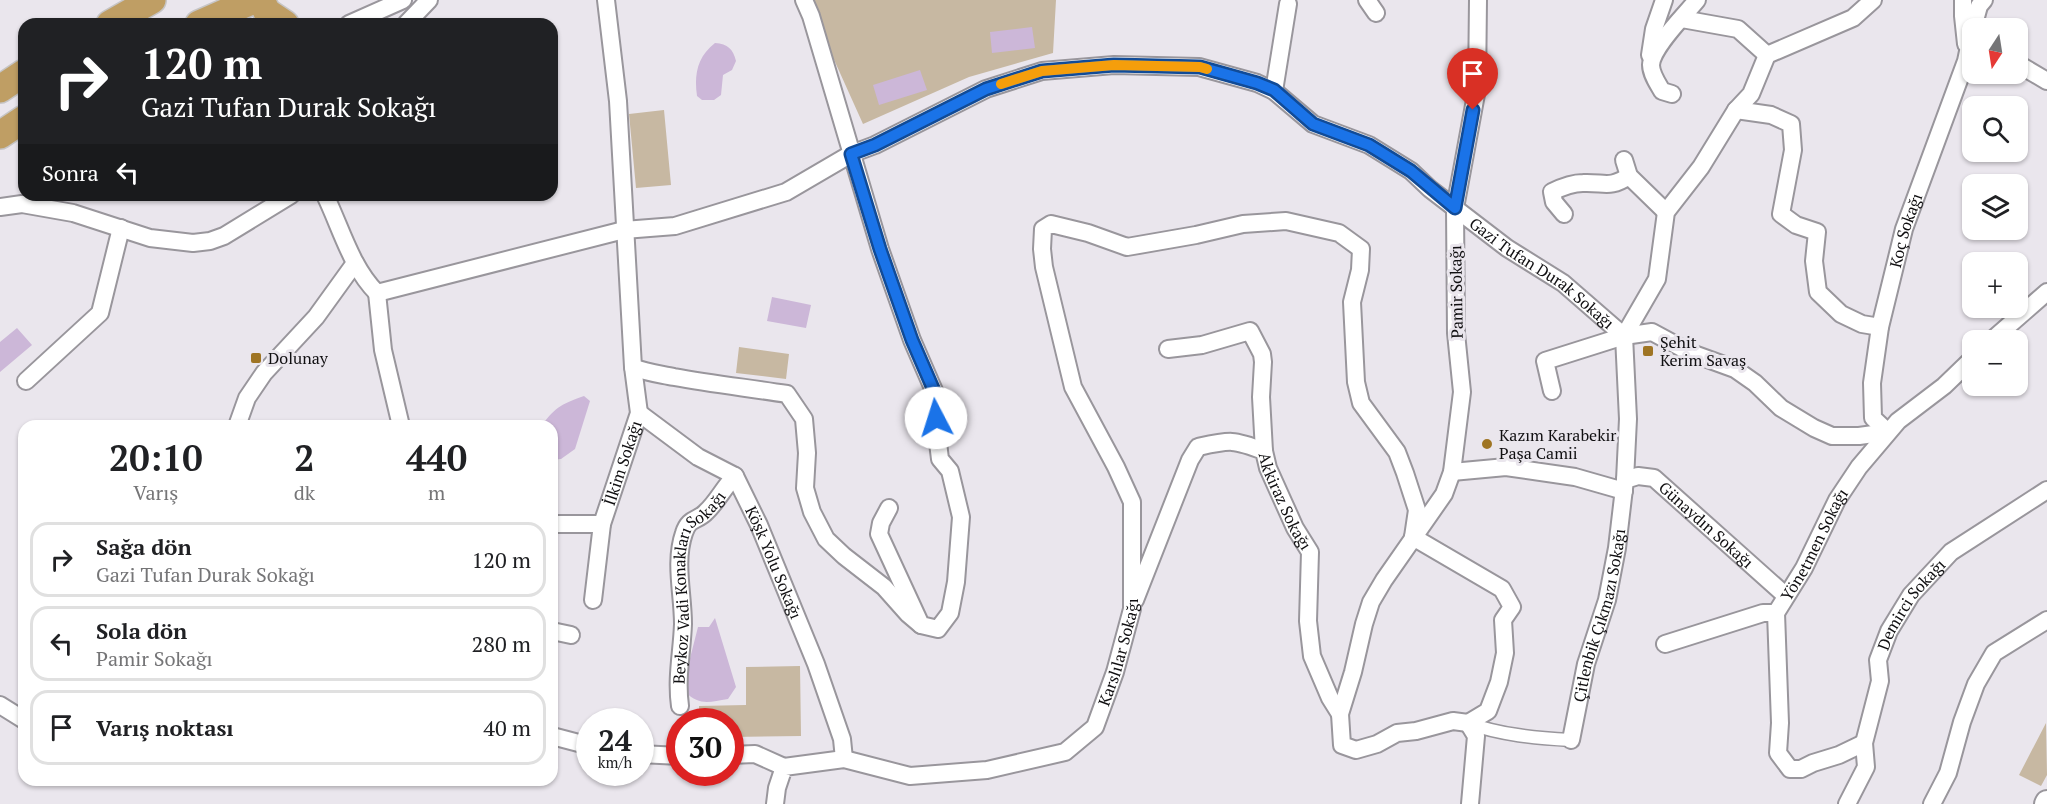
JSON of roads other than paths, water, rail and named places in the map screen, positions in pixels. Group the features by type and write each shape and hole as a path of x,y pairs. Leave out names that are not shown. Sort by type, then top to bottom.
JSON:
{"highway":[{"path":"120,18 152,0"},
{"path":"213,18 254,0"},
{"path":"261,0 267,12 274,18"},
{"path":"0,89 18,77"},
{"path":"0,135 18,123"}],"street":[{"path":"363,18 404,0"},
{"path":"412,18 429,0"},
{"name":"İlkim Sokağı","path":"593,600 602,524 639,413 633,367 618,100 606,0"},
{"path":"633,367 648,373 705,383 787,394 804,418 807,453 805,488 812,512 826,539 884,587 921,625 938,629 950,613 956,582 961,517 950,471 940,459 935,393 912,340 884,259 811,16 804,0"},
{"name":"Pamir Sokağı","path":"1340,714 1371,602 1444,494 1452,472 1462,392 1456,333 1455,208 1477,89 1478,0"},
{"path":"1664,0 1654,29 1650,52 1651,65 1653,76 1662,91 1672,94"},
{"path":"1651,65 1658,47 1697,0"},
{"path":"1552,391 1545,361 1624,336 1657,279 1666,213 1701,167 1736,110 1751,94 1767,55 1853,18 1873,0"},
{"path":"1963,18 1964,0"},
{"name":"Koç Sokağı","path":"1976,18 1979,6 1984,0"},
{"path":"1274,90 1288,4"},
{"path":"1682,19 1738,29 1767,55"},
{"name":"Gazi Tufan Durak Sokağı","path":"377,293 624,230 675,226 786,192 851,154 875,145 986,89 1042,71 1114,65 1200,67 1274,90 1313,124 1369,145 1411,171 1507,248 1563,283 1624,336 1652,332 1691,353 1735,369 1755,383 1781,408 1832,436 1859,436 1888,432"},
{"path":"2028,70 2047,81"},
{"name":"Koç Sokağı","path":"1888,432 1873,418 1872,383 1880,327 1904,229 1962,76"},
{"path":"1736,110 1771,115 1791,124 1793,150 1781,214 1796,225 1817,232 1814,261 1818,292 1841,314 1862,324 1880,327"},
{"path":"1564,214 1554,201 1552,192 1564,186 1583,183 1603,185 1617,183 1627,168 1666,213"},
{"path":"0,207 22,204 73,213 150,238 193,243 224,236 281,201"},
{"path":"328,201 364,280 377,293 384,350 399,420"},
{"name":"Karslılar Sokağı","path":"784,767 844,759 910,776 987,770 1065,752 1095,727 1115,672 1132,609 1132,502 1116,466 1072,387 1044,267 1043,229 1052,224 1068,227 1127,248 1243,224 1286,221 1339,233 1361,249 1360,270 1352,302 1356,382 1361,403 1397,452 1405,473 1417,510 1413,537"},
{"path":"26,381 100,313 121,228"},
{"path":"239,420 247,398 264,373 316,317 355,263"},
{"path":"2003,330 2047,292"},
{"path":"1168,349 1202,345 1250,331 1262,354 1263,362 1261,397 1264,451"},
{"name":"Çitlenbik Çıkmazı Sokağı","path":"1570,740 1586,664 1606,600 1617,548 1625,486 1628,419 1624,336"},
{"name":"Yönetmen Sokağı","path":"1863,743 1801,769 1790,769 1785,764 1778,753 1780,723 1776,613 1785,595 1804,568 1837,500 1859,467 1888,432 1962,367"},
{"path":"639,413 698,457 735,476"},
{"name":"Akkiraz Sokağı","path":"1132,609 1186,469 1198,447 1225,441 1238,441 1264,451 1268,468 1295,528 1310,552 1308,621 1312,656 1330,698 1340,714"},
{"name":"Günaydın Sokağı","path":"1452,472 1506,466 1625,486 1638,476 1654,478 1785,595"},
{"name":"Beykoz Vadi Konakları Sokağı","path":"680,706 678,688 683,623 679,563 684,531 692,519 705,514 724,487 735,476"},
{"name":"Köşk Yolu Sokağı","path":"735,476 759,525 816,664 842,739 844,759"},
{"name":"Demirci Sokağı","path":"1847,804 1866,767 1863,743 1880,681 1878,660 1889,631 1911,595 1950,552 2047,490"},
{"path":"888,508 879,534 921,625"},
{"name":"İlkim Sokağı","path":"558,524 602,524"},
{"path":"1413,537 1503,589 1512,607 1503,620 1505,653 1499,682 1488,711 1468,723"},
{"path":"1665,644 1763,613 1776,613"},
{"path":"1932,804 1948,773 1962,722 1976,684 1994,653 2047,620"},
{"path":"558,632 571,635"},
{"path":"0,705 18,716"},
{"path":"1340,714 1342,745 1356,750 1377,744 1397,733 1416,731 1453,721 1510,733 1570,740"},
{"path":"1468,723 1476,736 1470,804"},
{"path":"558,738 576,742"},
{"path":"744,754 754,754 784,767 777,788 775,804"},
{"path":"2037,804 2047,794"}],"place":[{"name":"Şehit Kerim Savaş","path":"1648,351"},
{"name":"Dolunay","path":"256,358"},
{"name":"Kazım Karabekir Paşa Camii","path":"1487,444"}]}
